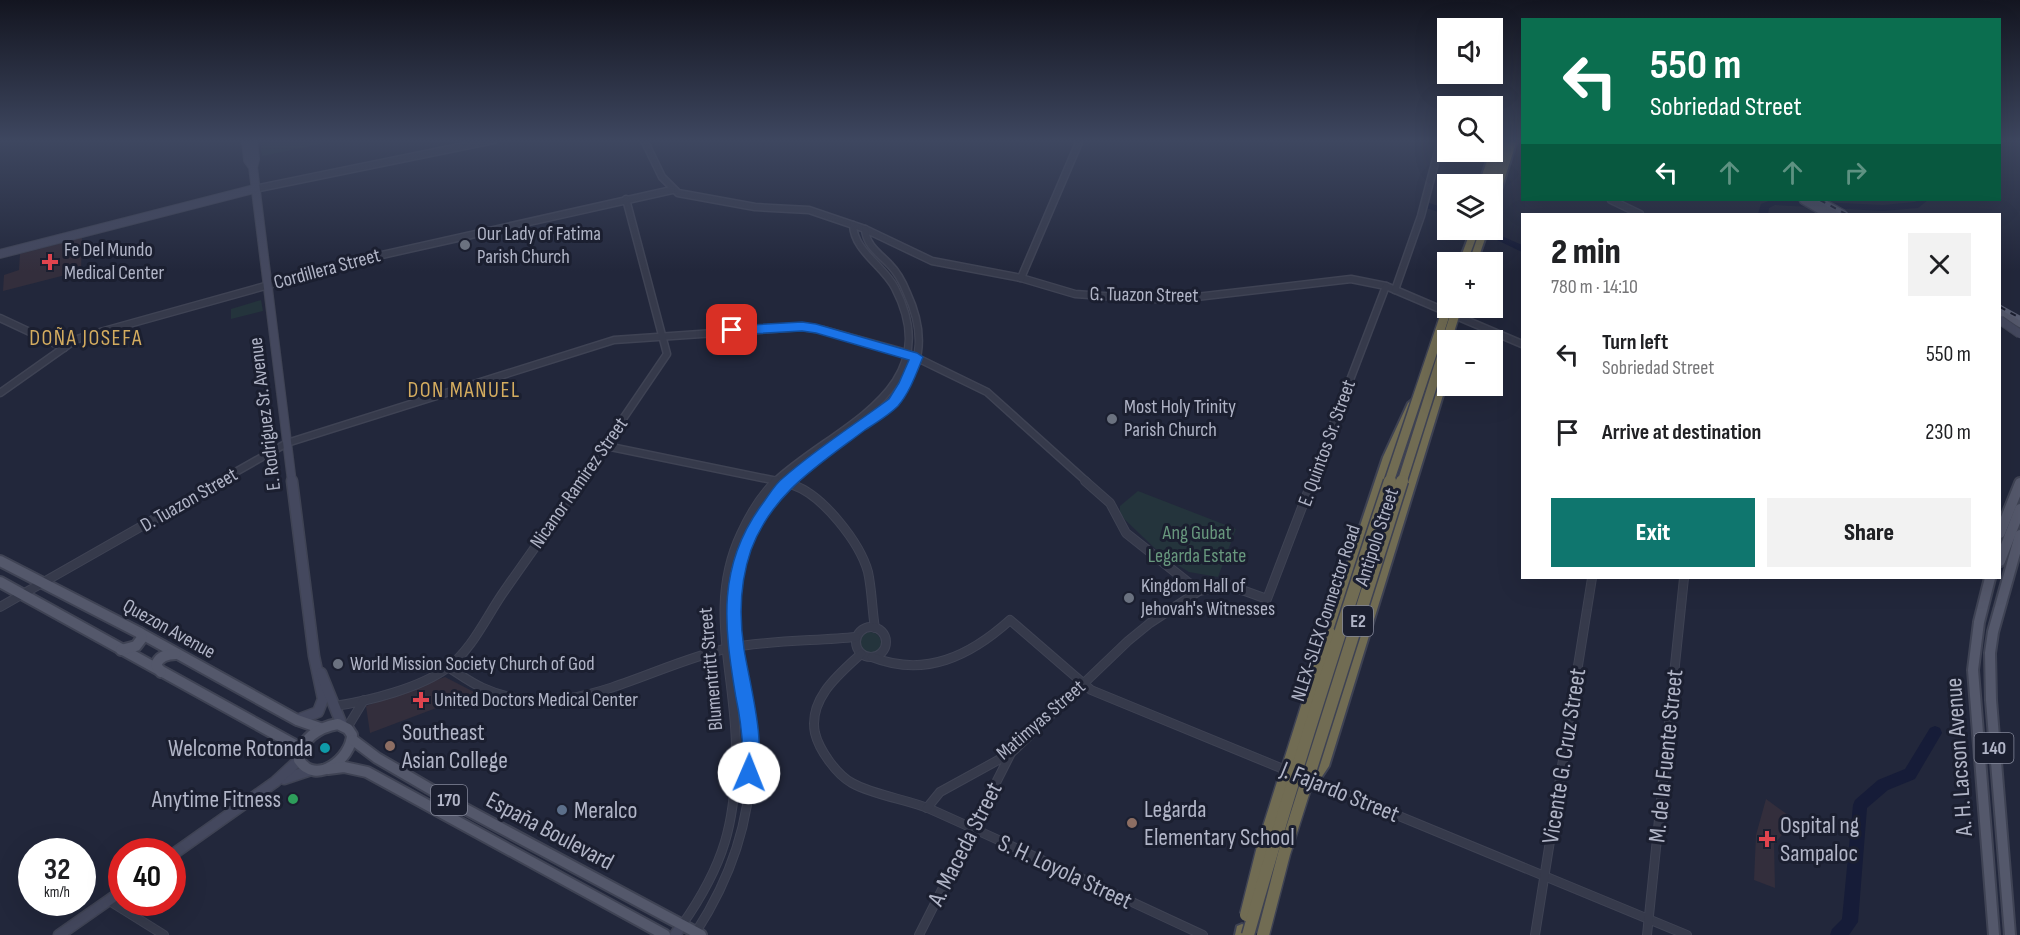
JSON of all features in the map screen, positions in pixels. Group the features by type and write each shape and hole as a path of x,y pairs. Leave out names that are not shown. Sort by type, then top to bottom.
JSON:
{"highway":[{"name":"NLEX-SLEX Connector Road","path":"1246,934 1278,827 1425,373 1450,318"},
{"name":"NLEX-SLEX Connector Road","path":"1263,935 1284,854 1451,318"},
{"path":"1302,776 1316,774 1323,765 1437,396"}],"main road":[{"name":"E. Rodriguez Sr. Avenue","path":"254,184 314,656 323,705 314,716 297,720"},
{"path":"0,254 254,189"},
{"path":"1817,207 1833,213"},
{"path":"2001,318 2020,323"},
{"path":"2001,319 2020,332"},
{"path":"2001,530 2020,483"},
{"name":"140","path":"2011,558 2020,508"},
{"name":"140","path":"2011,558 2020,535"},
{"name":"A. H. Lacson Avenue","path":"2010,935 1995,761 1990,660 1993,632 2011,558"},
{"name":"Quezon Avenue","path":"0,561 140,633 297,720 320,728"},
{"name":"A. H. Lacson Avenue","path":"1990,579 1979,622 1973,670 1994,935"},
{"name":"Quezon Avenue","path":"0,582 293,744 299,756"},
{"path":"121,650 138,645 142,638 140,633"},
{"path":"161,672 156,665 159,658 169,654 178,655"},
{"name":"E. Rodriguez Sr. Avenue","path":"314,656 345,726"},
{"path":"186,845 275,782 299,756 304,742 320,728 333,724 345,726 352,740 345,757 328,769"},
{"name":"España Boulevard","path":"352,740 369,754 679,930 697,934"},
{"path":"299,756 303,766 311,770"},
{"name":"España Boulevard","path":"328,769 350,768 368,772 665,935"},
{"name":"170","path":"311,770 328,769"},
{"path":"275,782 311,770"},
{"path":"59,935 108,900"}],"street":[{"path":"254,189 280,184"},
{"path":"668,184 672,190"},
{"path":"1021,278 1061,184"},
{"path":"1395,290 1431,184"},
{"name":"Cordillera Street","path":"0,393 64,348 86,336 355,261 672,190"},
{"name":"G. Tuazon Street","path":"672,190 688,196 755,207 802,208 865,229 932,261 1021,278 1075,294 1147,299 1217,295 1351,279 1386,286 1437,303"},
{"name":"Nicanor Ramirez Street","path":"335,706 364,700 448,667 464,649 606,446 667,354 626,199"},
{"path":"1613,201 1638,213"},
{"name":"Blumentritt Street","path":"679,930 715,872 728,828 733,794 735,720 722,630 725,579 734,548 748,520 775,481 881,402 899,374 910,344 909,332 898,297 887,275 858,243 854,234 854,225"},
{"name":"Blumentritt Street","path":"697,934 728,877 739,847 748,791 751,755 743,684 736,647 733,607 736,578 744,549 759,519 786,483 893,402 905,384 920,345 911,304 901,281 864,235 865,229"},
{"name":"E. Quintos Sr. Street","path":"1199,591 1228,585 1267,599 1386,286"},
{"path":"0,318 64,348"},
{"name":"Antipolo Street","path":"1246,934 1302,776 1451,318"},
{"name":"G. Tuazon Street","path":"1473,318 1521,343"},
{"name":"D. Tuazon Street","path":"0,607 286,443 614,340 802,327 832,332 907,353 987,392 1110,503 1126,533 1199,591"},
{"path":"606,446 786,483 802,489 821,505 854,541 867,571 875,628"},
{"name":"Vicente G. Cruz Street","path":"1534,935 1592,579"},
{"name":"M. de la Fuente Street","path":"1647,935 1684,579"},
{"name":"Matimyas Street","path":"927,808 940,792 1011,753 1150,623 1199,591"},
{"name":"J. Fajardo Street","path":"872,657 887,663 908,666 942,660 960,654 982,642 1010,620 1082,685 1687,935"},
{"path":"875,628 885,633 887,645 879,655 872,657 861,654 855,647 856,638 864,630 875,628"},
{"path":"448,667 476,685 506,698 555,701 589,696 620,687 725,648 856,638"},
{"path":"861,654 834,679 823,693 816,714 818,741 837,770 852,783 927,808"},
{"path":"345,726 364,700"},
{"name":"A. Maceda Street","path":"919,935 1011,753"},
{"name":"S. H. Loyola Street","path":"927,808 1203,935"},
{"path":"134,916 164,935"}],"shaded area":[{"name":"Fe Del Mundo Medical Center","path":"82,238 81,271 3,291 4,275 19,270 20,254"},
{"name":"United Doctors Medical Center","path":"445,677 476,693 370,733 366,706"},
{"name":"Ospital ng Sampaloc","path":"1766,799 1795,820 1774,844 1775,888 1754,880 1756,835"}],"green space":[{"path":"261,300 263,311 231,319 231,309"},
{"name":"Ang Gubat Legarda Estate","path":"1138,491 1236,529 1218,577 1189,572 1163,556 1120,515 1120,506"},
{"path":"870,632 878,635 881,643 878,651 870,654 862,651 859,643 862,635"}],"waterway":[{"path":"1763,213 1764,206 1774,202 1883,208 1918,205 1922,201"},
{"path":"1429,206 1437,209"},
{"path":"1503,240 1521,249"},
{"path":"1838,935 1850,922 1860,805 1883,785 1910,774 1935,733"}],"railway":[{"path":"1822,201 1844,213"},
{"path":"2001,308 2020,318"}],"place":[{"name":"Our Lady of Fatima Parish Church","path":"465,245"},
{"name":"Fe Del Mundo Medical Center","path":"50,262"},
{"name":"Most Holy Trinity Parish Church","path":"1112,419"},
{"name":"Kingdom Hall of Jehovah's Witnesses","path":"1129,598"},
{"name":"World Mission Society Church of God","path":"338,664"},
{"name":"United Doctors Medical Center","path":"421,700"},
{"name":"Southeast Asian College","path":"390,746"},
{"name":"Welcome Rotonda","path":"325,748"},
{"name":"Anytime Fitness","path":"293,799"},
{"name":"Meralco","path":"562,810"},
{"name":"Legarda Elementary School","path":"1132,823"},
{"name":"Ospital ng Sampaloc","path":"1767,839"}],"district":[{"name":"DOÑA JOSEFA","path":"86,338"},
{"name":"DON MANUEL","path":"464,390"}],"route":[{"path":"732,330 816,328 917,357 905,384 893,402 878,416 820,455 786,483 771,500 744,549 736,578 733,607 736,647 748,718 751,755 749,773"}]}
